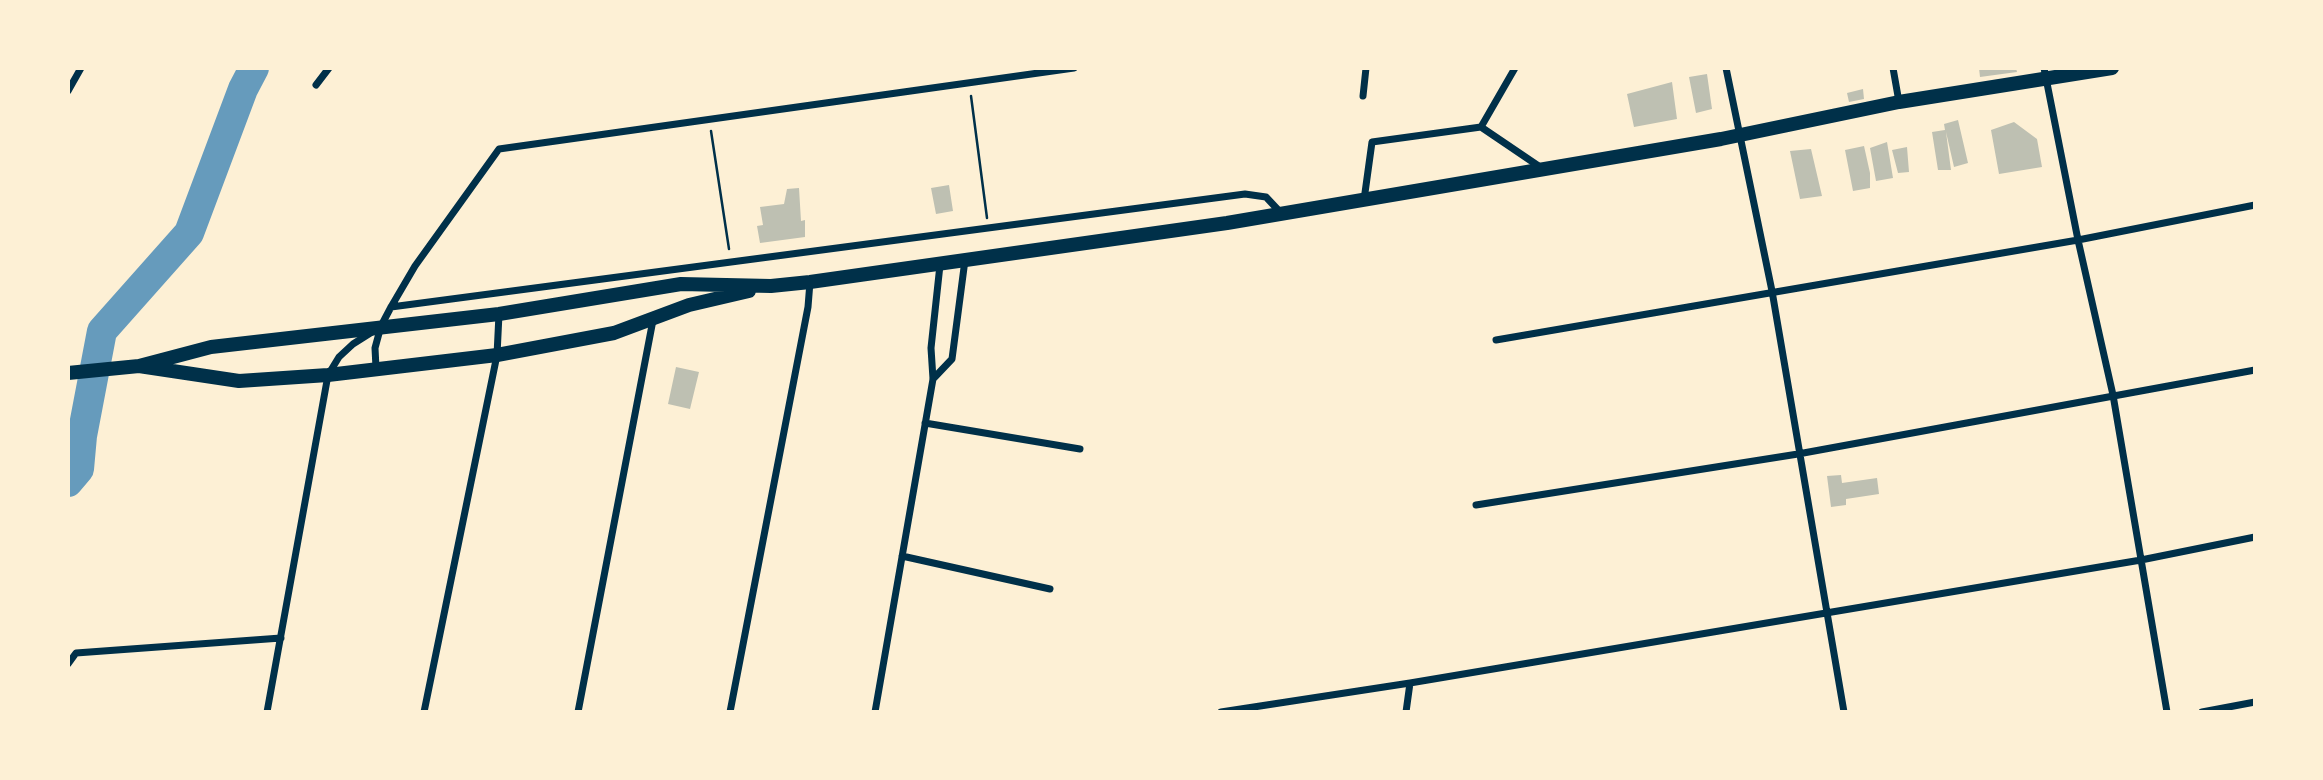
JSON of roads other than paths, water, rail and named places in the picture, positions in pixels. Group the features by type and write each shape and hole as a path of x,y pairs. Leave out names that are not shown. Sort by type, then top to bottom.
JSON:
{"main road":[{"path":"70,372 139,366 211,346 499,314 681,284 771,286 940,265 1364,201 1740,136 2045,74 2112,68"},
{"path":"139,366 239,381 328,375 497,355 614,333 689,305 771,286"}],"street":[{"path":"68,90 81,68"},
{"path":"316,85 329,68"},
{"path":"376,368 375,348 381,326 391,307 415,266 499,149 1074,68"},
{"path":"1363,96 1366,68"},
{"path":"1481,127 1515,68"},
{"path":"1726,68 1772,291 1844,712"},
{"path":"1893,68 1899,102"},
{"path":"2045,74 2078,240 2113,395 2167,712"},
{"path":"1364,201 1372,142 1481,127 1544,169"},
{"path":"391,307 1245,194 1266,197 1282,214"},
{"path":"1496,340 2078,240 2255,205"},
{"path":"933,379 952,359 965,260"},
{"path":"875,712 933,379 930,348 940,265"},
{"path":"730,712 808,307 810,282"},
{"path":"424,712 497,355 499,314"},
{"path":"578,712 654,319"},
{"path":"267,712 328,375 339,357 353,344 381,326"},
{"path":"1476,505 1798,454 2255,370"},
{"path":"925,423 1080,449"},
{"path":"1221,712 1410,683 2141,560 2255,537"},
{"path":"902,556 1050,589"},
{"path":"68,664 76,653 281,638"},
{"path":"1406,712 1410,683"},
{"path":"2202,712 2255,702"}],"waterway":[{"path":"68,482 79,469 82,436 102,331 189,233 243,89 254,68"}]}
